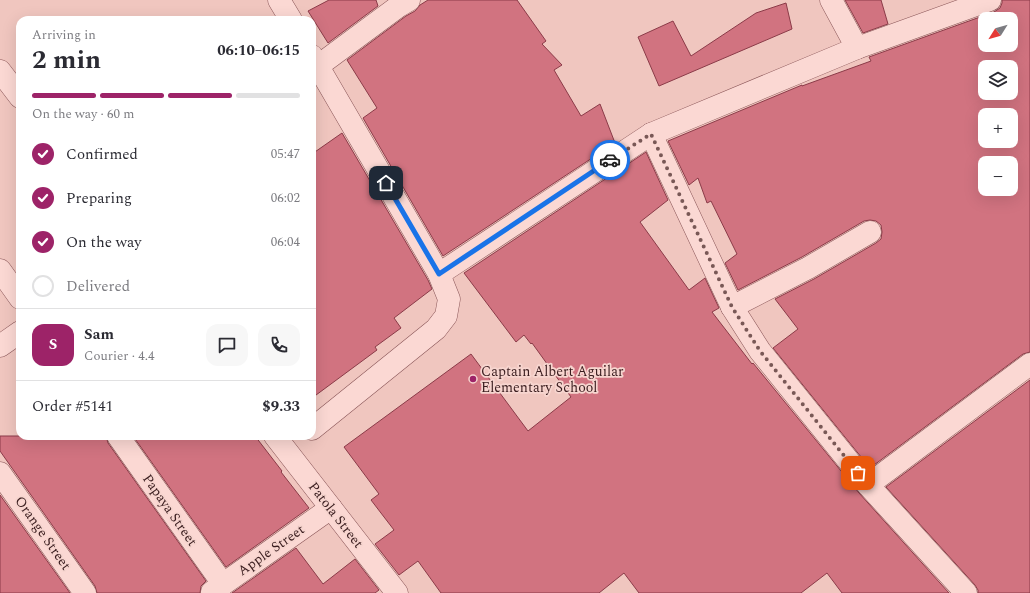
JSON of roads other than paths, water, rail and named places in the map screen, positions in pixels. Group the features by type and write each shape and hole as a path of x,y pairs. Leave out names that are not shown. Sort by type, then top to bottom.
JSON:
{"street":[{"path":"279,0 289,16"},
{"path":"316,60 409,0"},
{"path":"831,0 858,48"},
{"path":"439,274 651,134 858,48 990,0"},
{"path":"316,63 439,274 449,299 446,316 436,329 316,426"},
{"path":"0,70 16,92"},
{"path":"651,134 732,307 760,351 868,486 966,593"},
{"path":"732,307 808,268 870,232"},
{"path":"0,270 16,292"},
{"path":"0,346 16,335"},
{"path":"868,486 1030,364"},
{"name":"Papaya Street","path":"121,440 217,589"},
{"path":"280,443 290,440"},
{"name":"Patola Street","path":"280,443 397,593"},
{"name":"Orange Street","path":"0,473 86,593"},
{"name":"Apple Street","path":"217,589 331,508"}],"place":[{"name":"Captain Albert Aguilar Elementary School","path":"473,379"}]}
